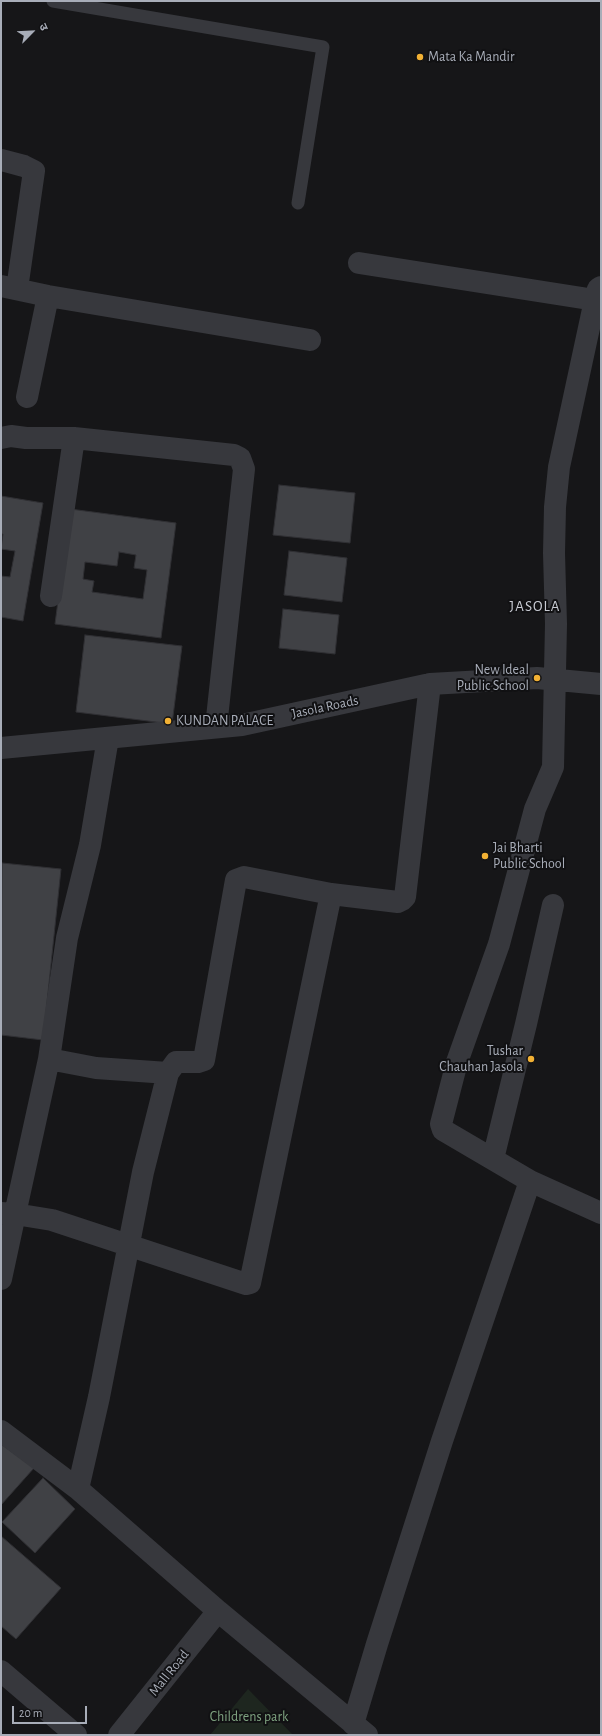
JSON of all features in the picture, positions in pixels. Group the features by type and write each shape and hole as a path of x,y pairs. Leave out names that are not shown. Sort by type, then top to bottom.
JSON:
{"street":[{"path":"1,160 24,166 34,171 9,288 48,296 310,340"},
{"path":"359,263 598,294 559,467 555,507 555,680 553,767 535,809 499,944 457,1062 441,1118 441,1124 443,1130 530,1182 601,1213"},
{"path":"27,397 48,296"},
{"path":"1,438 11,436 26,438 74,438 234,455 240,458 244,469 216,727"},
{"path":"51,596 74,438"},
{"name":"Jasola Roads","path":"1,748 242,725 430,684 537,678 601,684"},
{"path":"78,1489 143,1172 168,1073 176,1062 198,1062 204,1060 236,880 244,877 331,894 398,902 402,900 404,896 430,684"},
{"path":"1,1279 8,1214 49,1059 63,959 90,845 108,738"},
{"path":"8,1214 52,1220 246,1284 250,1283 331,894"},
{"path":"492,1159 525,1032 553,906"},
{"path":"49,1059 96,1068 168,1073"},
{"path":"1,1431 78,1489 218,1611 360,1729 377,1644 442,1441 530,1182"},
{"name":"Mall Road","path":"119,1735 218,1611"},
{"path":"1,1671 76,1735"}],"lane":[{"path":"53,1 323,47 298,203"}],"green space":[{"name":"Childrens park","path":"248,1689 293,1735 210,1735"}],"building":[{"path":"279,485 355,493 350,543 273,535"},
{"path":"1,496 43,503 23,621 1,617 1,576 10,577 15,551 1,549 3,534 1,534"},
{"path":"70,509 176,523 161,638 55,624","holes":["119,552 136,555 134,568 147,570 143,599 92,592 94,581 83,579 85,562 117,566"]},
{"path":"289,551 347,558 342,602 284,595"},
{"path":"283,609 339,615 335,654 279,648"},
{"path":"85,635 182,646 172,724 76,712"},
{"path":"2,863 61,869 43,1040 1,1035"},
{"path":"1,1444 34,1468 1,1505"},
{"path":"43,1478 75,1509 35,1553 2,1522"},
{"path":"1,1536 61,1588 16,1639 1,1626"}],"place":[{"name":"Mata Ka Mandir","path":"420,57"},
{"name":"New Ideal Public School","path":"537,678"},
{"name":"KUNDAN PALACE","path":"168,721"},
{"name":"Jai Bharti Public School","path":"485,856"},
{"name":"Tushar Chauhan Jasola","path":"531,1059"}],"district":[{"name":"JASOLA","path":"535,606"}]}
